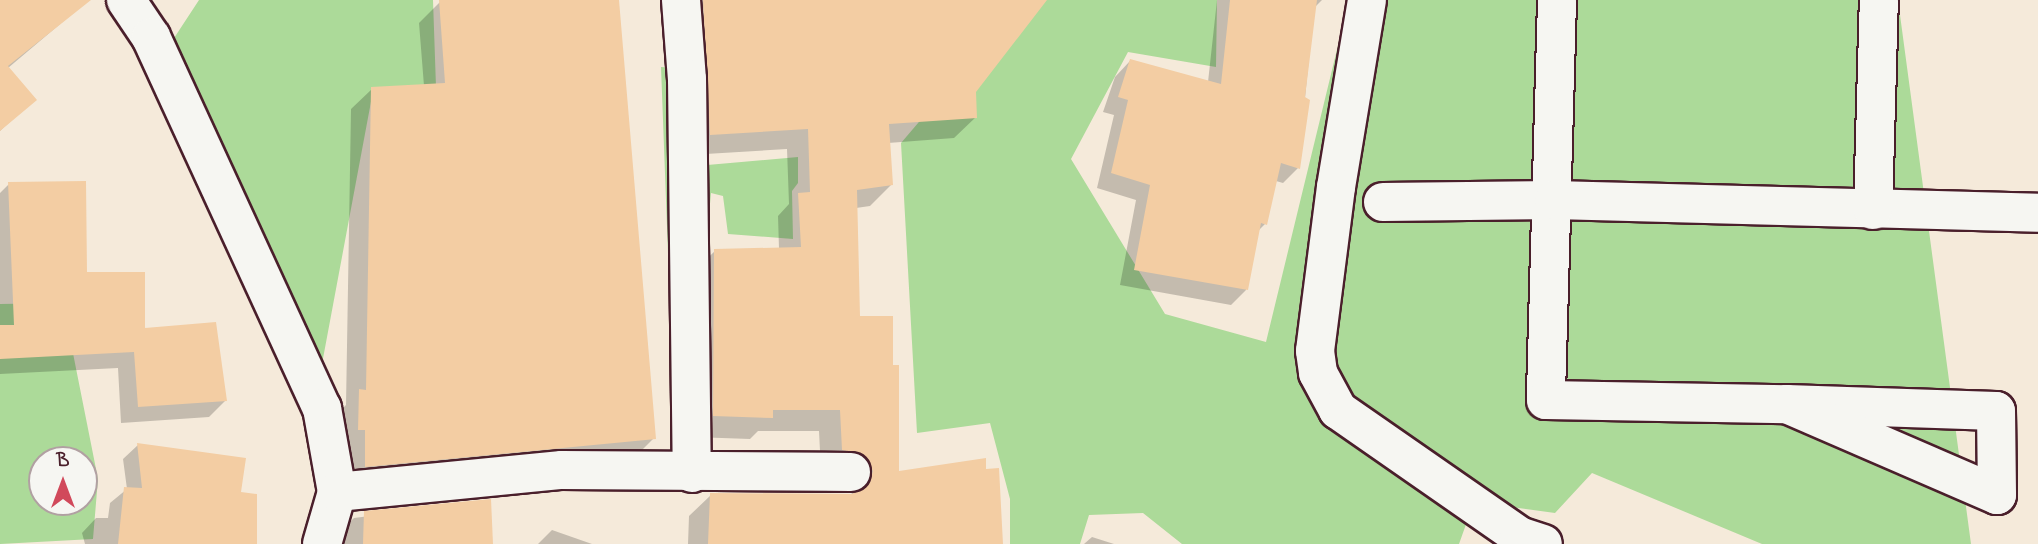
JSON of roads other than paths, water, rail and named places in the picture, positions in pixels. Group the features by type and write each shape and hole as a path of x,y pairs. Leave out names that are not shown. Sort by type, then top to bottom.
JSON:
{"street":[{"path":"126,0 151,37 322,408 337,492 321,544"},
{"path":"681,0 687,79 692,473"},
{"path":"1367,0 1335,200 1315,351 1318,373 1338,410 1518,536 1544,544"},
{"path":"1557,0 1554,200 1546,400 1787,404 1996,411 1997,495 1787,404"},
{"path":"1873,210 1879,0"},
{"path":"1383,202 1554,200 2038,213"},
{"path":"337,492 562,470 692,473 851,472"}]}
